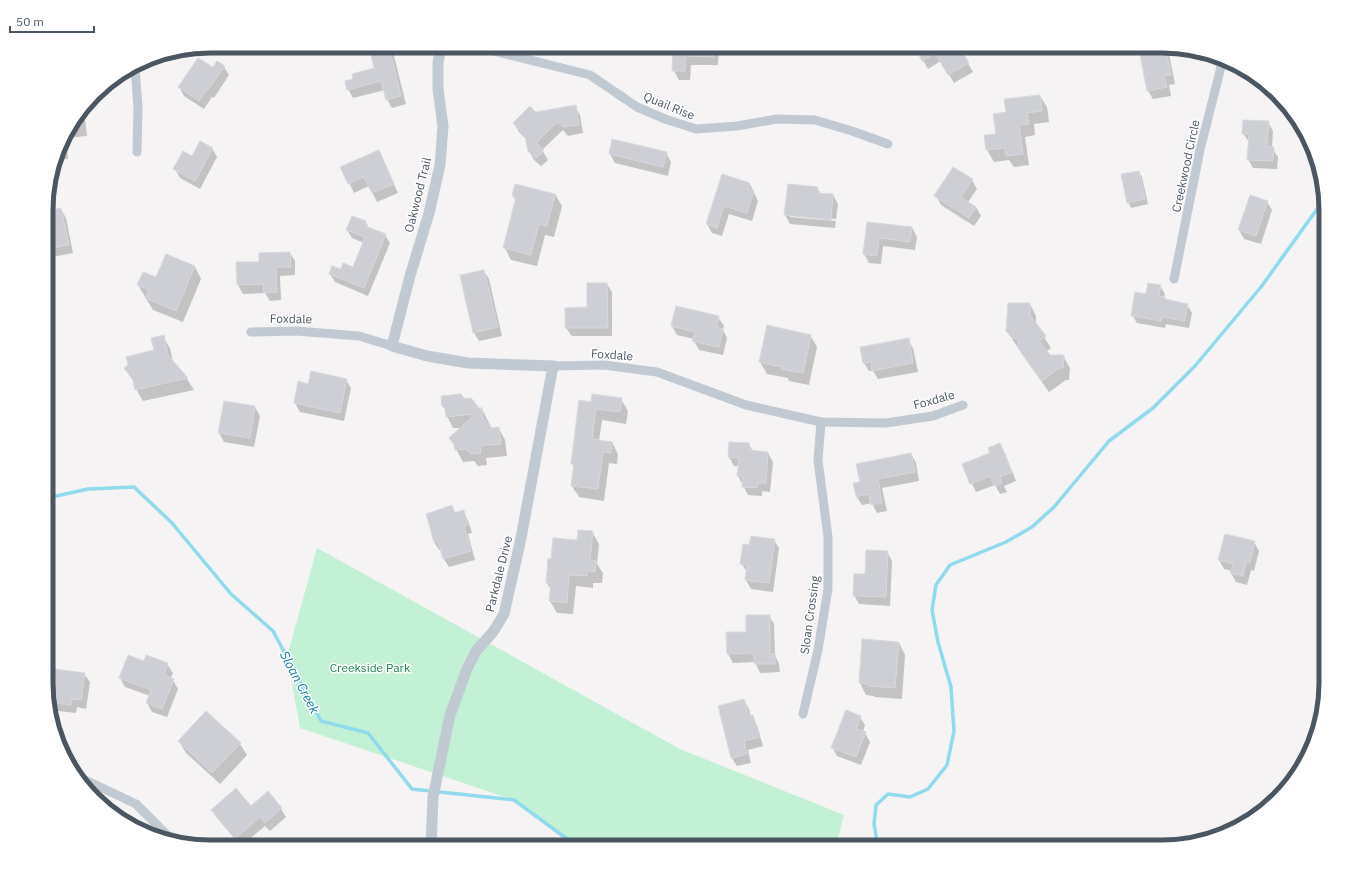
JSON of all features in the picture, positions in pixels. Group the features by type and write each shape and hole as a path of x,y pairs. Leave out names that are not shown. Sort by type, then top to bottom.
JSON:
{"street":[{"name":"Oakwood Trail","path":"392,346 410,276 429,213 440,165 443,126 438,89 438,63 440,53"},
{"name":"Quail Rise","path":"502,53 590,75 637,107 696,130 737,126 777,119 815,120 888,144"},
{"name":"Creekwood Circle","path":"1174,279 1200,150 1221,65"},
{"path":"135,72 138,108 137,152"},
{"name":"Foxdale","path":"251,332 296,331 360,336 427,356 468,363 553,366 604,365 657,372 746,405 821,422 886,423 933,416 963,405"},
{"name":"Parkdale Drive","path":"431,840 433,797 450,715 467,669 476,651 493,632 504,614 521,538 553,366"},
{"name":"Sloan Crossing","path":"803,714 818,650 828,588 828,537 818,460 821,422"},
{"path":"88,780 136,804 166,834"}],"green space":[{"name":"Creekside Park","path":"317,548 680,749 844,815 838,840 568,840 514,800 300,728 287,657"}],"building":[{"path":"370,53 391,53 401,96 386,100 381,81 347,90 345,81 353,79 352,74 374,68"},
{"path":"673,53 714,53 714,57 686,56 685,71 672,71"},
{"path":"918,53 935,53 922,61"},
{"path":"935,53 963,53 969,63 948,75"},
{"path":"1140,53 1166,53 1171,75 1164,76 1167,87 1147,91"},
{"path":"198,58 213,67 217,61 225,66 199,101 178,87"},
{"path":"1040,95 1042,111 1027,113 1029,124 1019,125 1023,154 1006,156 1005,148 986,150 984,135 996,134 993,114 1006,112 1004,99"},
{"path":"576,105 579,125 563,127 557,122 536,143 544,150 536,158 528,151 525,136 513,123 530,106 536,112"},
{"path":"1243,120 1269,121 1267,147 1274,147 1273,161 1247,160 1249,134 1242,134"},
{"path":"612,139 667,152 663,167 609,154"},
{"path":"200,141 213,148 195,181 173,169 183,151 192,156"},
{"path":"379,150 394,184 372,193 364,177 348,184 340,167"},
{"path":"953,167 973,179 961,197 976,207 969,218 934,196"},
{"path":"1139,171 1145,199 1127,203 1121,174"},
{"path":"722,174 750,183 748,189 754,191 747,213 724,206 717,228 706,224"},
{"path":"515,184 555,194 547,226 539,224 531,255 503,248 516,197 512,196"},
{"path":"788,184 818,187 817,193 833,194 831,220 784,215"},
{"path":"1250,195 1268,201 1256,236 1238,230"},
{"path":"61,208 69,245 53,248 53,210"},
{"path":"352,216 366,221 365,226 386,234 364,288 329,274 332,266 341,269 343,263 353,267 365,237 346,230"},
{"path":"867,222 912,227 910,242 879,238 877,256 863,254"},
{"path":"290,252 291,267 276,267 277,292 264,293 263,284 237,285 236,262 259,262 259,253"},
{"path":"166,254 195,266 176,311 145,298 149,290 137,285 143,272 156,277"},
{"path":"484,270 498,327 473,333 460,275"},
{"path":"587,283 607,283 608,328 565,328 565,308 587,307"},
{"path":"1148,283 1161,285 1159,296 1165,297 1165,299 1188,304 1185,321 1162,317 1161,321 1131,316 1135,292 1146,294"},
{"path":"1008,303 1030,303 1030,315 1046,336 1039,341 1050,355 1064,355 1063,368 1059,368 1042,381 1018,348 1018,339 1012,338 1006,331"},
{"path":"676,306 719,316 717,327 723,329 719,347 692,341 695,332 671,326"},
{"path":"767,325 811,335 803,373 781,369 782,367 759,362"},
{"path":"164,335 168,355 188,378 135,390 133,380 124,368 128,365 126,357 154,350 151,338"},
{"path":"909,338 913,363 872,371 871,362 863,363 860,347"},
{"path":"311,371 347,379 340,413 294,403 298,381 308,384"},
{"path":"461,394 465,399 471,398 480,409 482,407 482,411 485,413 482,414 483,418 492,428 499,427 501,444 480,446 481,453 471,454 466,449 455,450 454,444 449,438 475,414 446,417 445,409 442,406 441,396"},
{"path":"592,394 622,398 620,412 596,409 592,439 612,442 611,453 603,452 598,489 571,486 574,464 571,464 579,400 591,402"},
{"path":"224,401 255,406 250,438 218,433"},
{"path":"729,442 749,443 749,450 768,452 766,483 758,483 757,488 742,487 743,477 737,476 739,458 728,457"},
{"path":"1000,443 1012,472 1000,477 1002,483 994,486 990,476 970,484 962,464 990,453 988,448"},
{"path":"911,453 915,472 878,479 882,503 871,505 869,494 856,497 853,483 860,482 856,464"},
{"path":"452,505 454,513 464,510 468,525 464,526 471,551 443,559 438,541 434,542 426,514"},
{"path":"578,530 593,531 590,560 596,561 595,572 587,571 587,576 569,575 567,603 549,601 551,583 546,583 548,559 551,559 553,538 577,540"},
{"path":"1225,534 1255,541 1250,563 1246,562 1243,576 1230,573 1233,564 1218,560"},
{"path":"751,536 775,539 769,583 745,580 747,565 740,564 743,544 749,545"},
{"path":"866,550 888,551 886,597 853,596 854,574 865,574"},
{"path":"746,615 770,615 770,654 775,654 775,664 754,664 754,653 727,654 726,632 746,632"},
{"path":"862,639 899,642 895,688 868,686 868,684 859,683"},
{"path":"128,655 144,661 146,655 168,663 164,675 174,679 162,709 146,703 151,690 119,678"},
{"path":"53,669 85,673 81,700 72,699 71,705 54,703"},
{"path":"744,699 749,716 753,715 759,737 744,741 747,754 731,758 718,706"},
{"path":"846,710 861,716 856,729 866,732 856,757 831,748"},
{"path":"206,711 241,743 212,773 178,741"},
{"path":"236,788 251,806 268,791 282,808 265,823 260,817 236,838 211,810"}],"waterway":[{"path":"877,840 874,824 876,805 888,794 910,797 928,789 947,765 954,731 951,687 938,642 932,610 936,585 950,565 1006,542 1032,527 1054,507 1109,441 1153,408 1195,366 1261,287 1319,206"},
{"name":"Sloan Creek","path":"53,497 88,489 134,487 172,523 231,594 273,631 321,721 368,733 412,789 514,800 568,840"}]}
